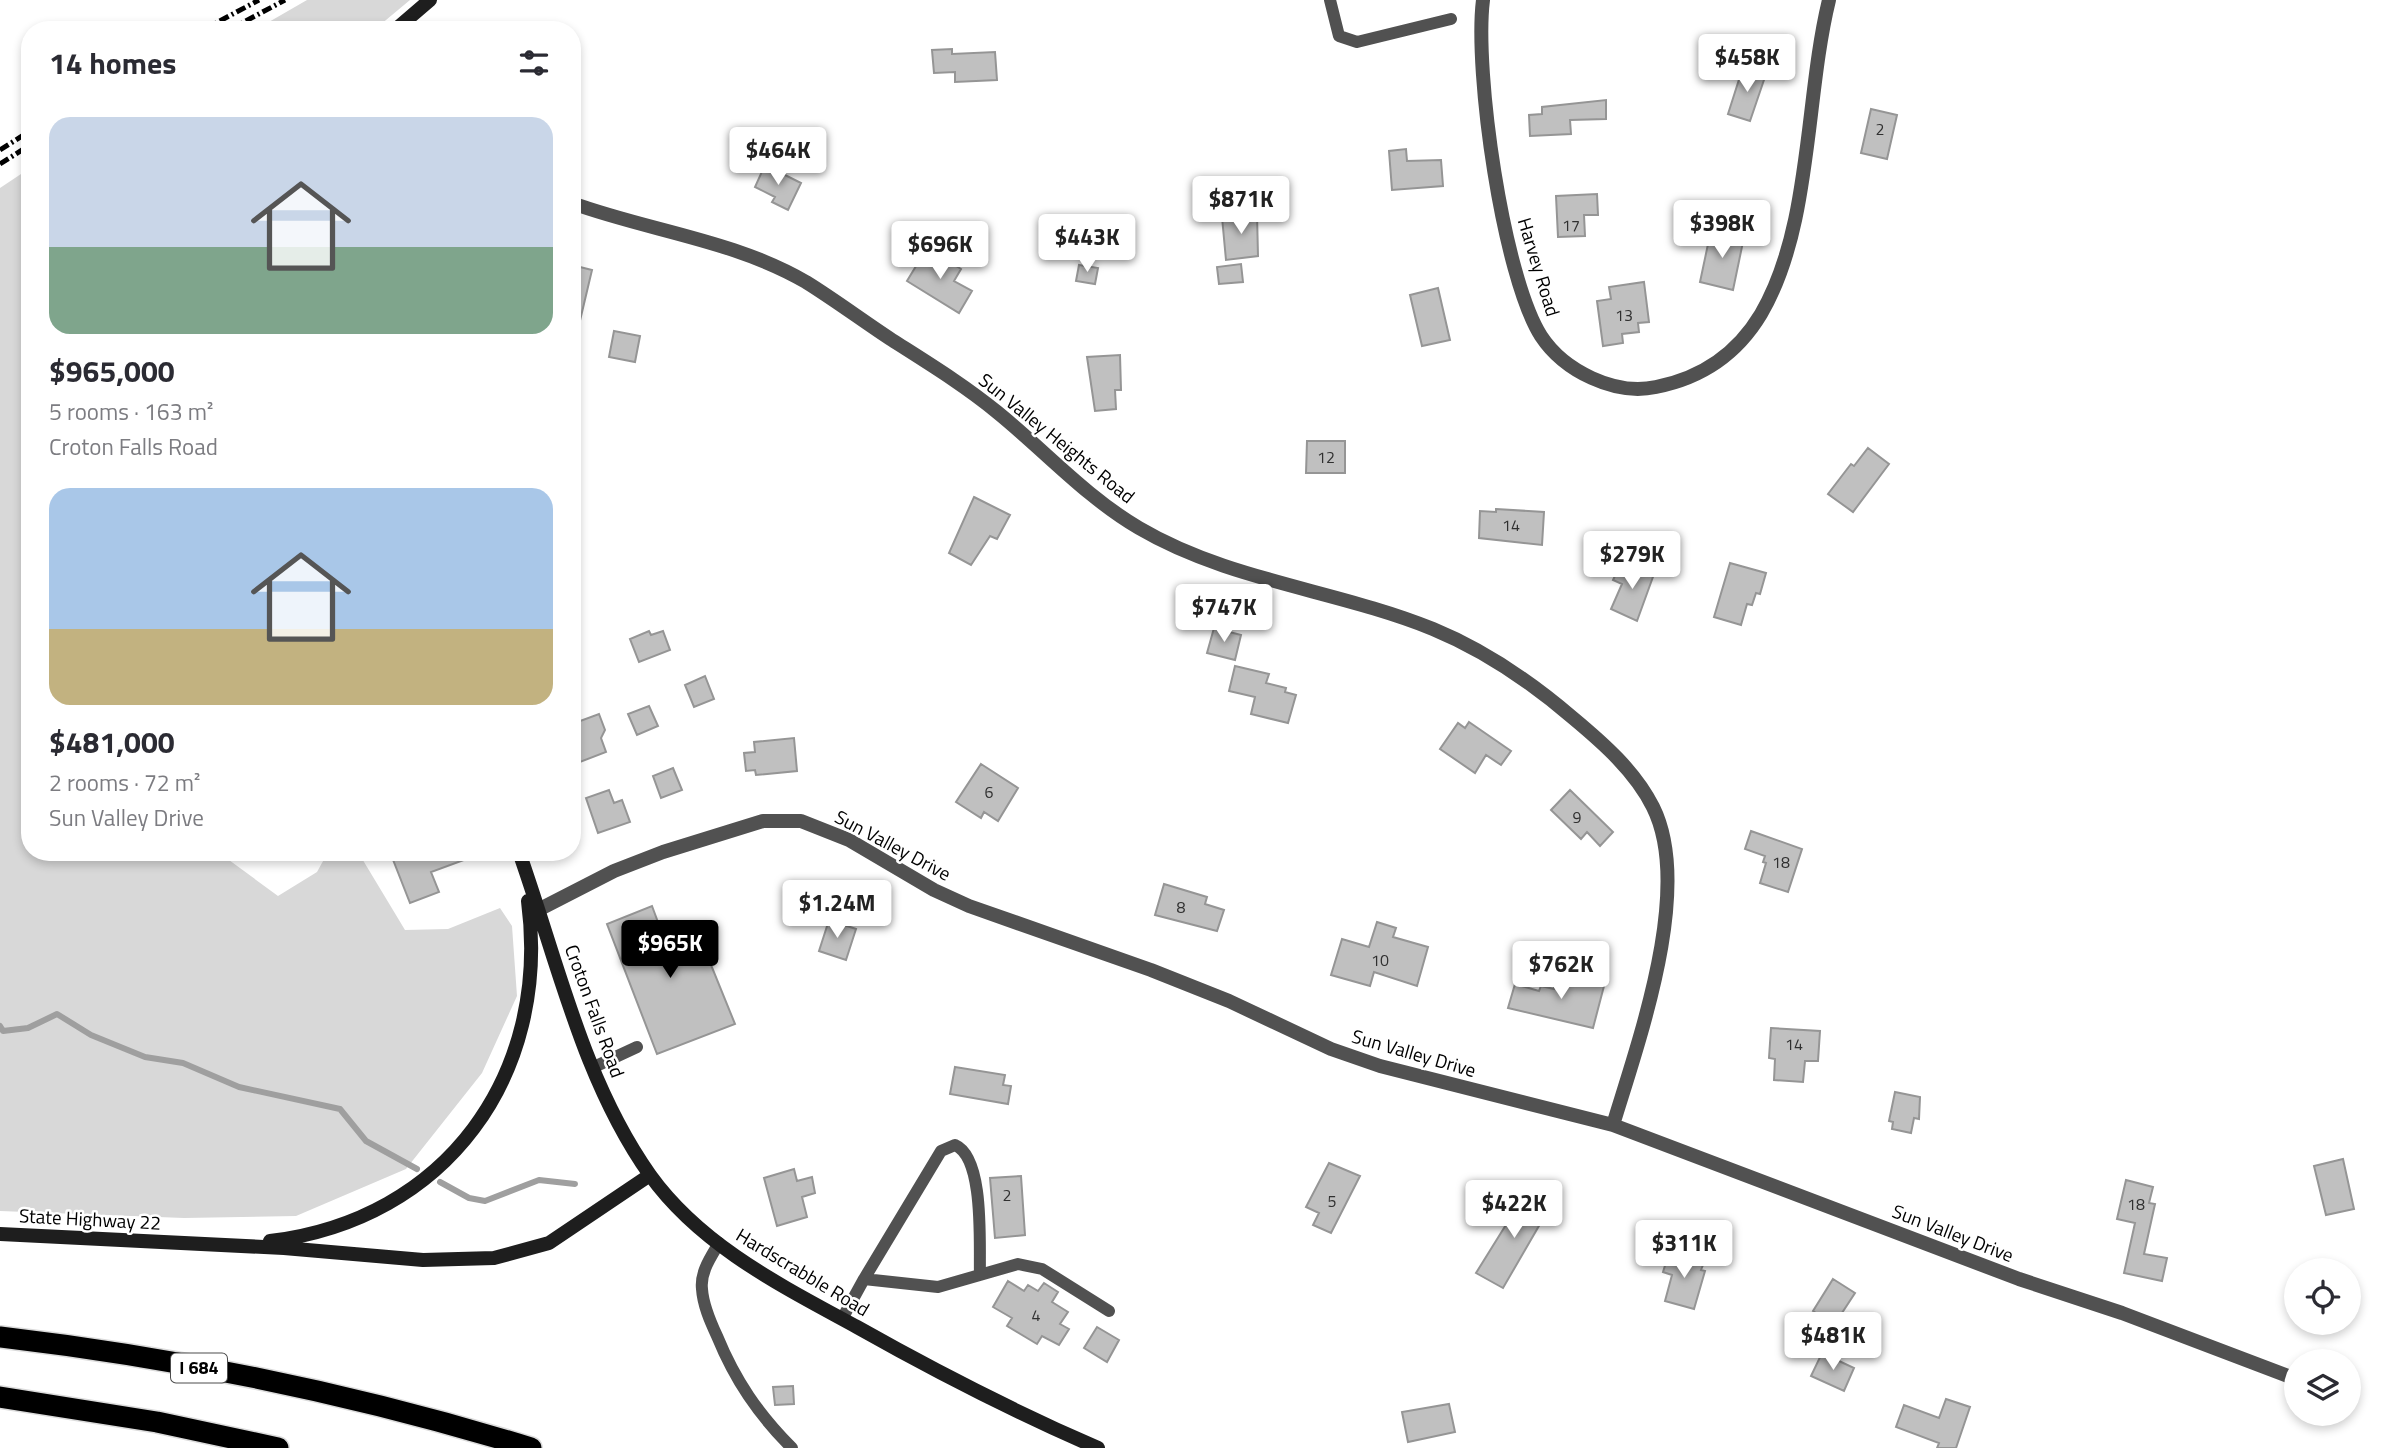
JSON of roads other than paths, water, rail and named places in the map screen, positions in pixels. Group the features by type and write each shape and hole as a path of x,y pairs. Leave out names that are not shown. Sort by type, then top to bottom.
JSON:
{"highway":[{"name":"I 684","path":"0,1337 168,1363 321,1392 531,1448"},
{"path":"0,1397 157,1422 278,1448"}],"main road":[{"path":"406,21 430,0"},
{"path":"177,1242 284,1239 351,1222 406,1193 453,1153 492,1101 520,1041 529,1003 533,966 521,861"},
{"name":"Croton Falls Road","path":"522,861 594,1067 628,1140 650,1175"},
{"path":"177,1242 423,1260 494,1258 549,1243 650,1175"},
{"name":"Hardscrabble Road","path":"650,1175 675,1204 719,1243 774,1281 1010,1408 1098,1448"},
{"name":"State Highway 22","path":"0,1234 177,1242"}],"street":[{"name":"Harvey Road","path":"1483,0 1484,69 1494,164 1504,220 1530,312 1548,345 1577,370 1601,382 1651,388 1700,374 1722,360 1760,316 1774,289 1791,231 1829,0"},
{"name":"Sun Valley Heights Road","path":"581,206 730,249 803,280 958,383 997,412 1096,498 1137,527 1223,566 1430,627 1472,646 1553,701 1586,728 1640,785 1655,810 1666,872 1659,962 1613,1125"},
{"name":"Sun Valley Drive","path":"538,909 614,871 663,852 763,821 801,821 849,840 933,890 969,906 1164,975 1331,1049 1380,1066 1613,1125 2019,1279 2122,1312 2284,1374"}],"lane":[{"path":"1330,0 1339,36 1357,42 1451,19"},
{"path":"594,1067 637,1047"},
{"path":"842,1319 945,1147 956,1145 968,1154 976,1176 980,1275"},
{"path":"719,1243 704,1271 701,1287 706,1310 742,1389 792,1448"},
{"path":"864,1279 938,1287 1018,1264 1042,1269 1109,1311"}],"waterway":[{"path":"0,1026 3,1031 28,1028 57,1014 91,1035 145,1057 183,1063 239,1087 340,1109 366,1141 417,1169"},
{"path":"440,1182 469,1198 485,1201 539,1180 575,1184"}],"railway":[{"path":"220,21 259,0"},
{"path":"246,21 285,0"},
{"path":"0,150 21,137"},
{"path":"0,164 21,151"}]}
